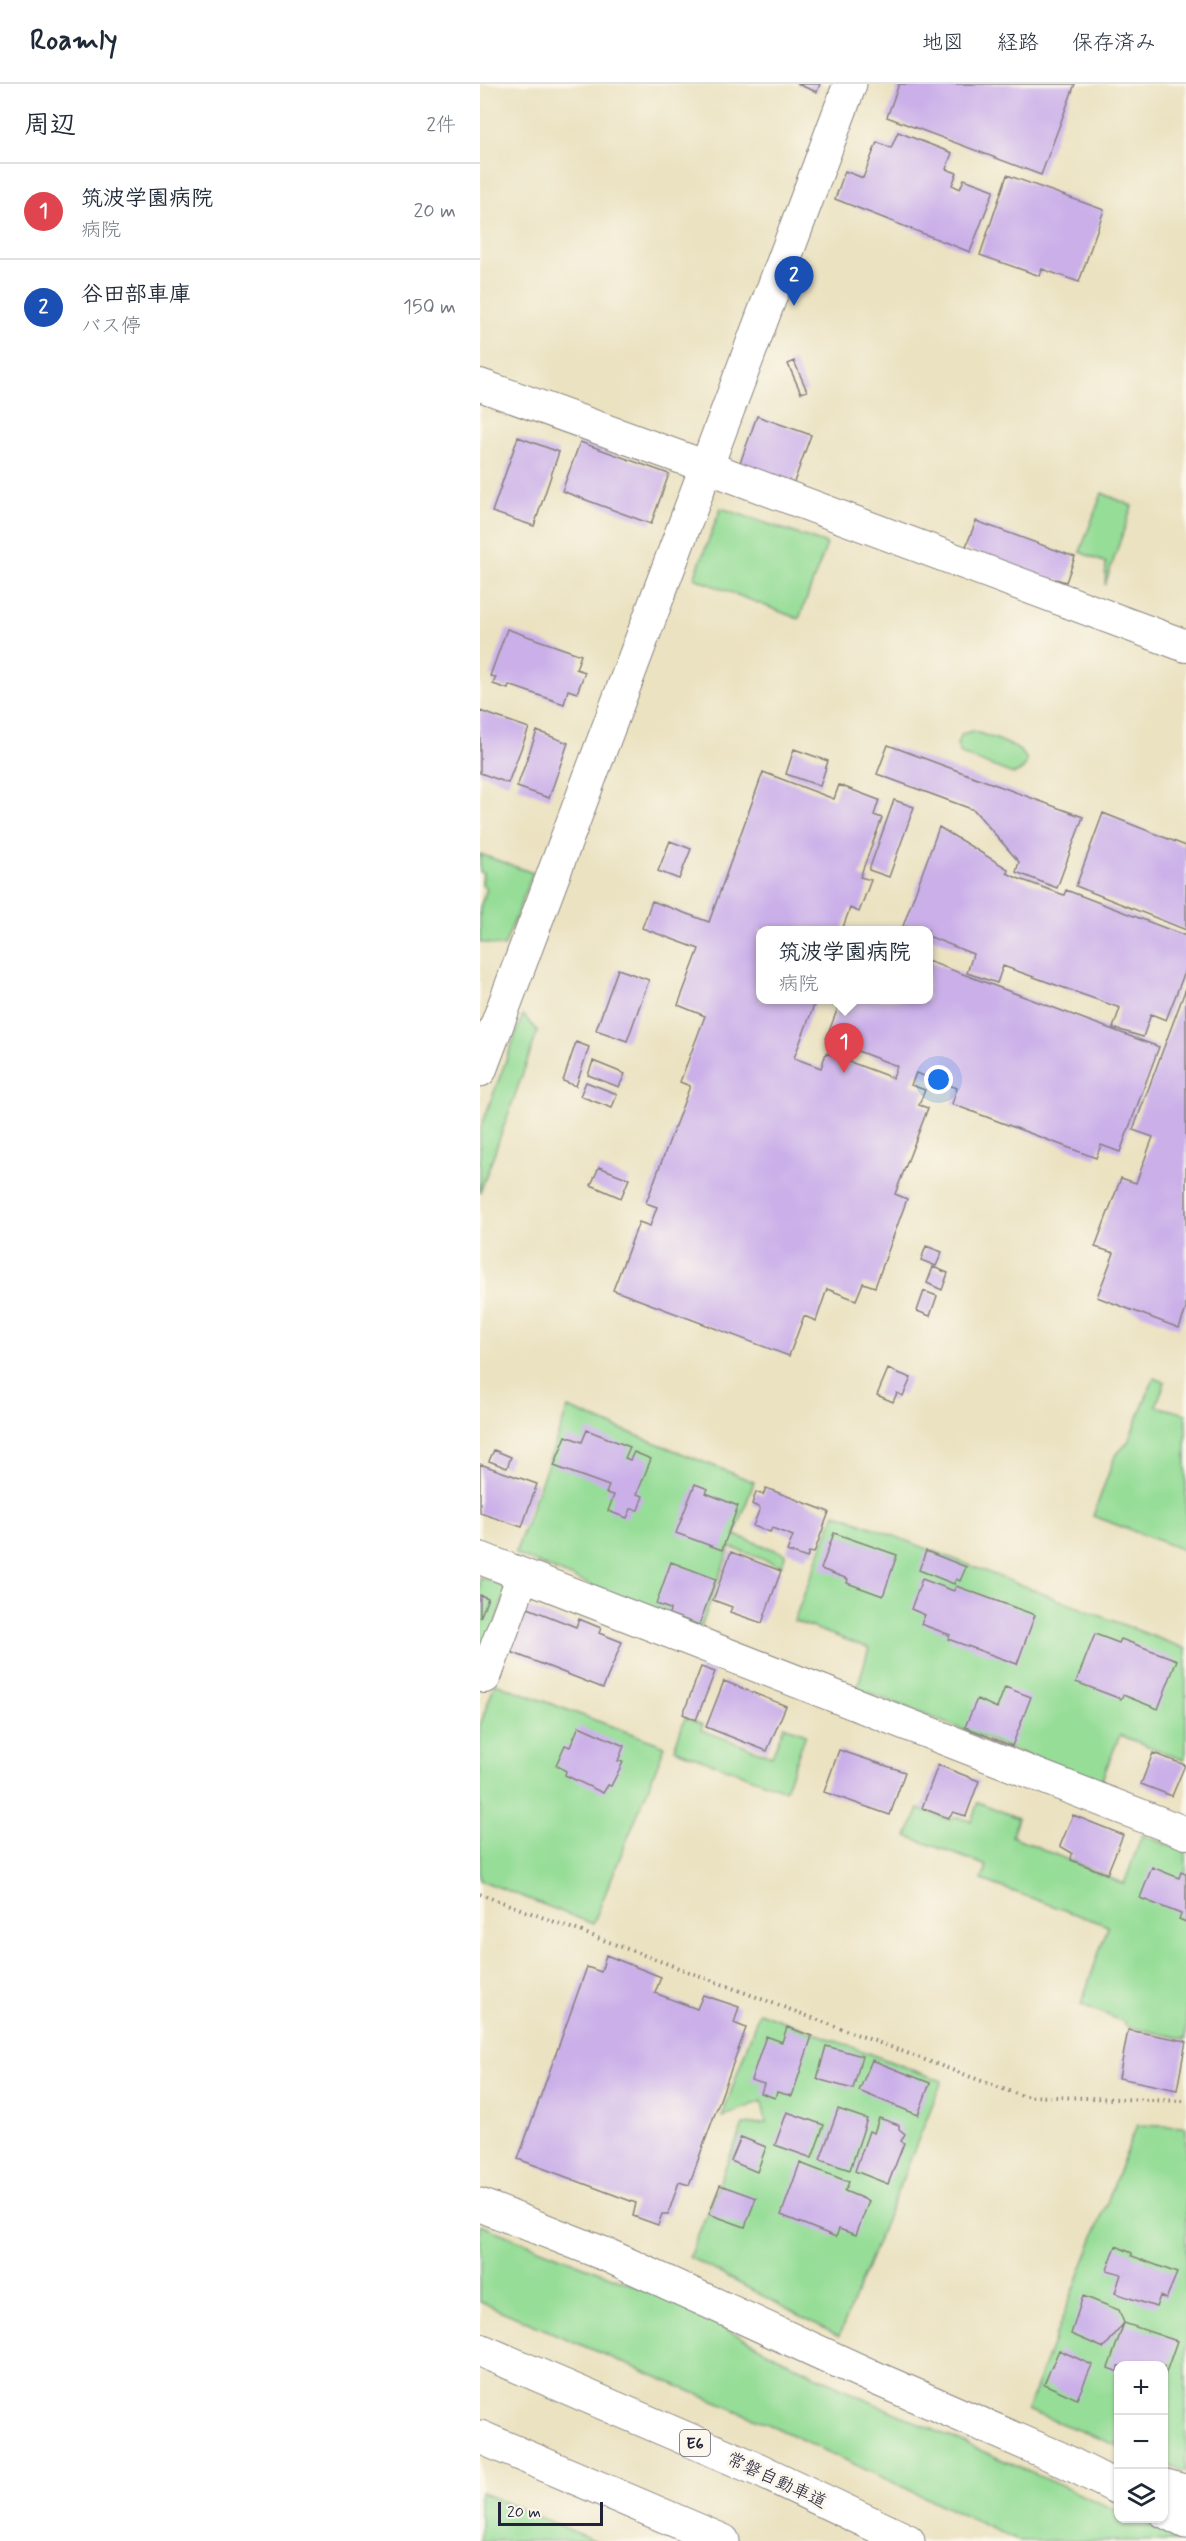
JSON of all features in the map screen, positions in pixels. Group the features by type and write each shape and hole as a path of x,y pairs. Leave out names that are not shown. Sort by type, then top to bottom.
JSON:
{"main road":[{"path":"480,1070 490,1015 707,467 850,84"},
{"path":"480,2205 607,2255 873,2377 1059,2458 1114,2486"},
{"name":"常磐自動車道","path":"480,2350 757,2469 908,2541"},
{"path":"480,2436 723,2541"},
{"path":"1168,2513 1186,2522"}],"street":[{"path":"480,385 707,467 1186,646"},
{"path":"480,1558 1186,1833"},
{"path":"485,1677 524,1575"},
{"path":"1059,2458 1114,2473"},
{"path":"1168,2486 1186,2491"}],"path":[{"path":"480,1894 1022,2096 1186,2101"}],"green space":[{"path":"1102,493 1132,506 1105,585 1106,563 1080,552"},
{"path":"721,508 827,544 799,619 694,578"},
{"path":"972,731 997,739 1016,749 1023,754 1026,760 1024,768 1013,774 961,754 957,744 962,734"},
{"path":"480,854 533,873 504,947 480,942 480,907 487,889 482,885"},
{"path":"523,1015 538,1031 480,1193 480,1130"},
{"path":"1154,1378 1165,1382 1156,1406 1186,1414 1186,1551 1093,1516 1115,1456 1128,1442"},
{"path":"568,1408 754,1482 735,1535 786,1554 781,1566 730,1547 700,1630 515,1554"},
{"path":"835,1513 1186,1649 1186,1753 1183,1760 1120,1735 1100,1784 857,1688 869,1648 794,1621"},
{"path":"480,1577 502,1585 506,1592 480,1666"},
{"path":"495,1683 665,1746 593,1924 480,1880 480,1725"},
{"path":"685,1718 703,1725 701,1730 772,1756 784,1726 806,1734 785,1790 674,1749"},
{"path":"978,1802 1018,1818 1012,1836 1124,1884 1142,1835 1186,1852 1186,2039 1124,2026 1124,2022 1081,2004 1108,1926 982,1880 987,1866 907,1836 919,1809 950,1820 955,1817 971,1821"},
{"path":"759,2012 942,2081 839,2336 689,2257 743,2125 766,2123 762,2101 722,2117"},
{"path":"1137,2125 1186,2127 1186,2472 1168,2465 1168,2361 1114,2361 1114,2444 1027,2410"},
{"path":"480,2225 678,2303 778,2357 873,2403 1114,2509 1114,2523 1145,2523 1185,2541 1018,2541 775,2427 480,2302"},
{"path":"480,2492 596,2541 480,2541"}],"building":[{"path":"797,84 820,84 817,92"},
{"path":"899,84 1075,84 1041,175 887,117"},
{"path":"898,132 952,153 946,169 957,173 952,185 960,189 964,179 994,190 970,252 835,199 845,171 863,178 877,142 891,148"},
{"path":"1007,175 1104,210 1079,282 1042,269 1040,276 980,255"},
{"path":"794,361 807,391 801,393 788,364"},
{"path":"757,416 811,435 794,482 740,463"},
{"path":"518,437 559,452 534,526 492,512"},
{"path":"580,442 669,474 651,524 562,491"},
{"path":"976,521 1075,557 1066,582 1056,579 1053,581 965,549"},
{"path":"507,629 581,655 576,669 585,672 577,693 568,690 564,704 509,685 508,689 493,684 496,677 490,676"},
{"path":"480,711 529,728 508,783 480,773"},
{"path":"537,731 568,743 549,798 517,787"},
{"path":"888,745 1083,817 1057,888 1016,872 1019,862 974,810 877,774"},
{"path":"794,749 828,761 820,786 786,774"},
{"path":"763,772 834,799 839,785 879,800 874,815 882,818 860,877 871,880 859,912 850,908 843,926 756,926 756,1004 814,1004 794,1058 821,1068 826,1053 893,1078 897,1066 826,1039 839,1004 933,1004 933,963 1159,1047 1120,1152 1101,1145 1096,1158 952,1104 957,1088 916,1073 911,1085 925,1090 919,1105 928,1108 895,1194 907,1199 875,1287 863,1283 856,1300 827,1289 816,1321 804,1316 789,1356 613,1290 639,1222 650,1226 657,1207 646,1203 690,1086 680,1082 705,1016 678,1005 699,949 642,928 652,901 709,922"},
{"path":"894,800 914,807 889,877 869,870"},
{"path":"1103,813 1186,846 1186,930 1076,886"},
{"path":"939,827 1008,869 1007,873 1017,878 1064,895 1066,890 1186,936 1186,969 1166,1020 1151,1014 1143,1037 1113,1028 1120,1008 1003,966 997,983 967,973 973,954 933,938 933,926 903,926"},
{"path":"670,841 691,849 679,879 658,871"},
{"path":"618,969 649,980 627,1041 596,1030"},
{"path":"1186,988 1186,1309 1179,1328 1097,1297 1114,1253 1095,1247 1121,1178 1136,1183 1153,1137 1133,1130"},
{"path":"576,1042 589,1047 576,1086 563,1081"},
{"path":"593,1061 625,1074 619,1087 588,1075"},
{"path":"586,1082 617,1094 612,1108 580,1096"},
{"path":"599,1167 629,1179 621,1198 591,1185"},
{"path":"926,1246 942,1252 936,1266 921,1260"},
{"path":"933,1267 948,1273 942,1290 927,1283"},
{"path":"924,1291 937,1296 930,1316 917,1311"},
{"path":"888,1369 911,1378 903,1396 897,1393 893,1402 877,1395"},
{"path":"587,1430 630,1447 625,1458 630,1460 634,1452 651,1459 637,1494 643,1496 638,1510 631,1509 627,1518 608,1511 614,1495 606,1493 609,1486 554,1466 566,1436 582,1442"},
{"path":"494,1450 511,1457 507,1468 489,1461"},
{"path":"480,1464 537,1484 522,1527 480,1513"},
{"path":"695,1484 708,1489 706,1493 738,1506 722,1550 676,1533"},
{"path":"766,1488 829,1512 814,1553 809,1552 807,1558 787,1551 793,1536 772,1528 770,1532 753,1526 760,1508 752,1504 756,1492 763,1495"},
{"path":"834,1533 897,1555 883,1596 847,1583 848,1579 821,1569"},
{"path":"926,1551 966,1567 960,1581 956,1579 954,1584 919,1570"},
{"path":"731,1552 781,1571 762,1623 730,1612 732,1607 713,1600"},
{"path":"671,1562 716,1579 699,1625 669,1614 670,1609 656,1604"},
{"path":"922,1579 954,1591 956,1586 1035,1615 1017,1664 948,1639 950,1635 921,1624 925,1615 911,1609"},
{"path":"480,1595 488,1598 480,1618"},
{"path":"528,1608 576,1627 579,1619 601,1628 599,1633 622,1642 603,1688 511,1652"},
{"path":"1095,1634 1119,1643 1121,1639 1177,1660 1158,1709 1123,1695 1121,1699 1076,1682"},
{"path":"701,1667 715,1672 696,1720 683,1714"},
{"path":"724,1681 786,1706 767,1751 706,1727"},
{"path":"1005,1687 1031,1697 1012,1746 965,1727 977,1699 997,1708"},
{"path":"579,1726 624,1746 618,1761 623,1762 611,1786 608,1785 603,1793 565,1775 566,1771 556,1765 565,1745 570,1747"},
{"path":"839,1750 905,1772 890,1815 824,1792"},
{"path":"1153,1753 1185,1765 1172,1796 1141,1784"},
{"path":"938,1765 979,1781 966,1816 953,1812 948,1818 922,1808"},
{"path":"1073,1815 1123,1835 1107,1874 1071,1860 1072,1853 1060,1846"},
{"path":"1152,1867 1179,1878 1181,1872 1186,1874 1186,1922 1179,1919 1181,1914 1140,1898"},
{"path":"606,1955 661,1977 655,1993 697,2009 703,1995 739,2007 734,2023 746,2028 689,2185 679,2182 668,2214 662,2214 658,2225 633,2216 636,2203 518,2159 587,1967 601,1972"},
{"path":"787,2027 812,2036 792,2096 777,2092 775,2098 761,2093 764,2084 751,2080 766,2036 782,2042"},
{"path":"1128,2030 1186,2041 1177,2090 1119,2078"},
{"path":"826,2046 862,2056 853,2089 817,2079"},
{"path":"872,2060 930,2083 918,2115 859,2091"},
{"path":"838,2109 867,2119 850,2170 820,2160"},
{"path":"787,2112 824,2125 812,2158 775,2145"},
{"path":"879,2118 899,2125 899,2129 905,2134 901,2141 904,2143 888,2184 855,2171 869,2131 874,2133"},
{"path":"741,2137 766,2147 757,2172 731,2161"},
{"path":"800,2163 849,2182 845,2191 869,2201 856,2235 839,2229 836,2237 781,2215"},
{"path":"720,2185 756,2198 745,2227 709,2214"},
{"path":"1116,2246 1132,2253 1132,2256 1177,2273 1166,2299 1160,2296 1156,2307 1115,2293 1121,2274 1107,2270"},
{"path":"1083,2296 1119,2310 1124,2323 1104,2348 1071,2334"},
{"path":"1124,2323 1177,2341 1168,2367 1168,2361 1114,2361 1114,2370 1108,2368"},
{"path":"1059,2350 1092,2365 1077,2399 1044,2384"}],"place":[{"name":"谷田部車庫","path":"794,306"},
{"name":"筑波学園病院","path":"844,1073"}]}
